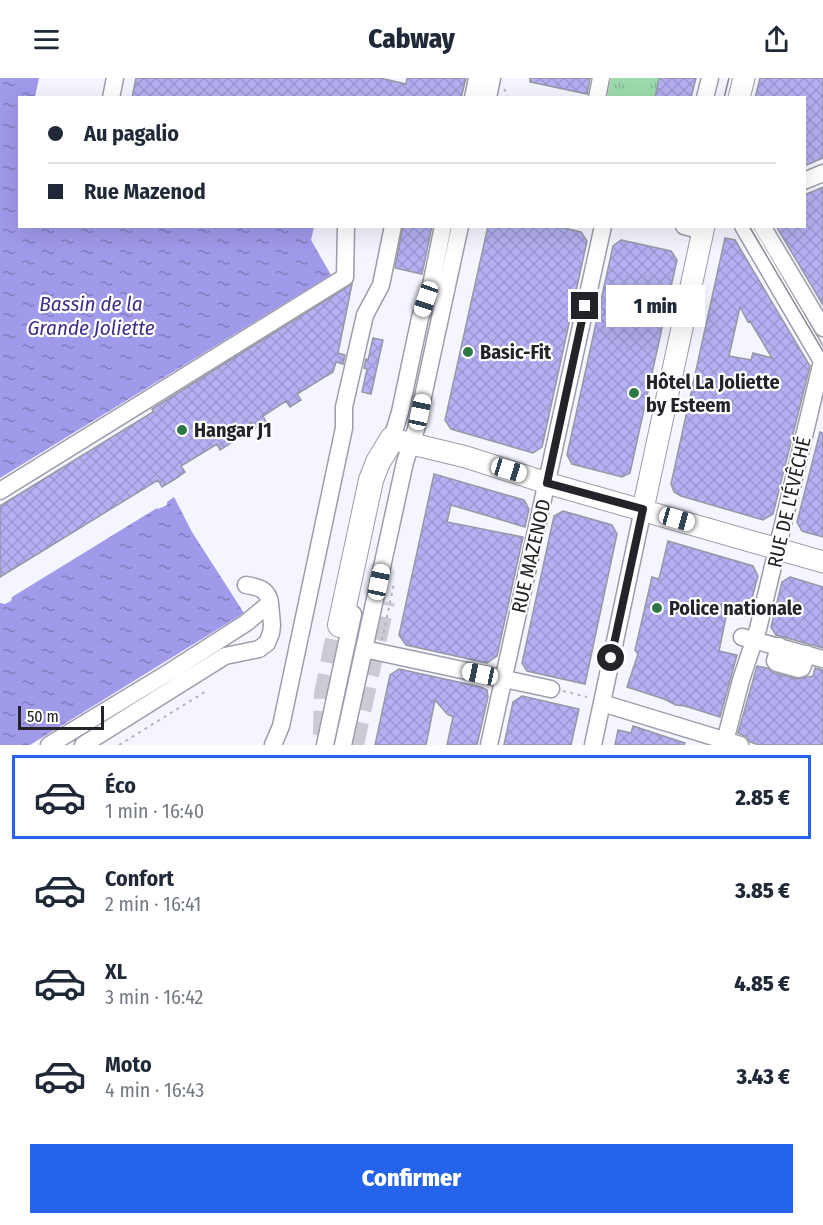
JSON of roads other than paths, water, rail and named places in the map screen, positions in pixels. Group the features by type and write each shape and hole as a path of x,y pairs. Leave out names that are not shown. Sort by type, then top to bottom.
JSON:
{"highway":[{"path":"340,625 371,480 378,462 402,441"}],"main road":[{"path":"740,96 744,78"},
{"path":"643,509 697,228"},
{"path":"402,441 466,457 547,483 823,562"}],"street":[{"path":"111,96 115,78"},
{"path":"488,94 492,78"},
{"path":"597,96 601,78"},
{"path":"706,96 710,78"},
{"path":"806,180 823,173"},
{"path":"0,491 345,277 346,228"},
{"path":"273,745 281,726 319,551 344,428 344,407 365,315 381,285 393,228"},
{"path":"343,745 405,462 400,412 443,228"},
{"path":"426,299 437,295 452,228"},
{"path":"325,745 402,441 459,228"},
{"name":"RUE MAZENOD","path":"489,745 547,483 579,304 602,228"},
{"path":"744,228 823,362"},
{"path":"763,228 821,323"},
{"name":"RUE DE L'ÉVÊCHÉ","path":"730,744 748,638 777,548 823,362"},
{"path":"593,745 594,700 643,509"},
{"path":"83,745 225,656 259,650 267,643 272,625 268,596 265,591 256,586 246,585"},
{"path":"49,745 246,623 270,603"},
{"path":"748,638 815,656"},
{"path":"364,649 551,689"},
{"path":"594,700 730,744"}],"water":[{"name":"Bassin de la Grande Joliette","path":"0,78 39,78 35,96 18,96 18,228 314,228 311,240 331,275 0,478"},
{"path":"174,497 192,532 244,613 30,745 0,745 0,603 5,604 11,601 12,597 157,508 167,505 167,502"}],"tunnel":[{"path":"352,745 383,601"},
{"path":"325,735 326,694 340,625"}],"tram line":[{"path":"724,96 729,78"},
{"path":"750,228 823,351"}],"place":[{"name":"Basic-Fit","path":"468,352"},
{"name":"Hôtel La Joliette by Esteem","path":"634,393"},
{"name":"Hangar J1","path":"182,430"},
{"name":"Police nationale","path":"657,608"}]}
